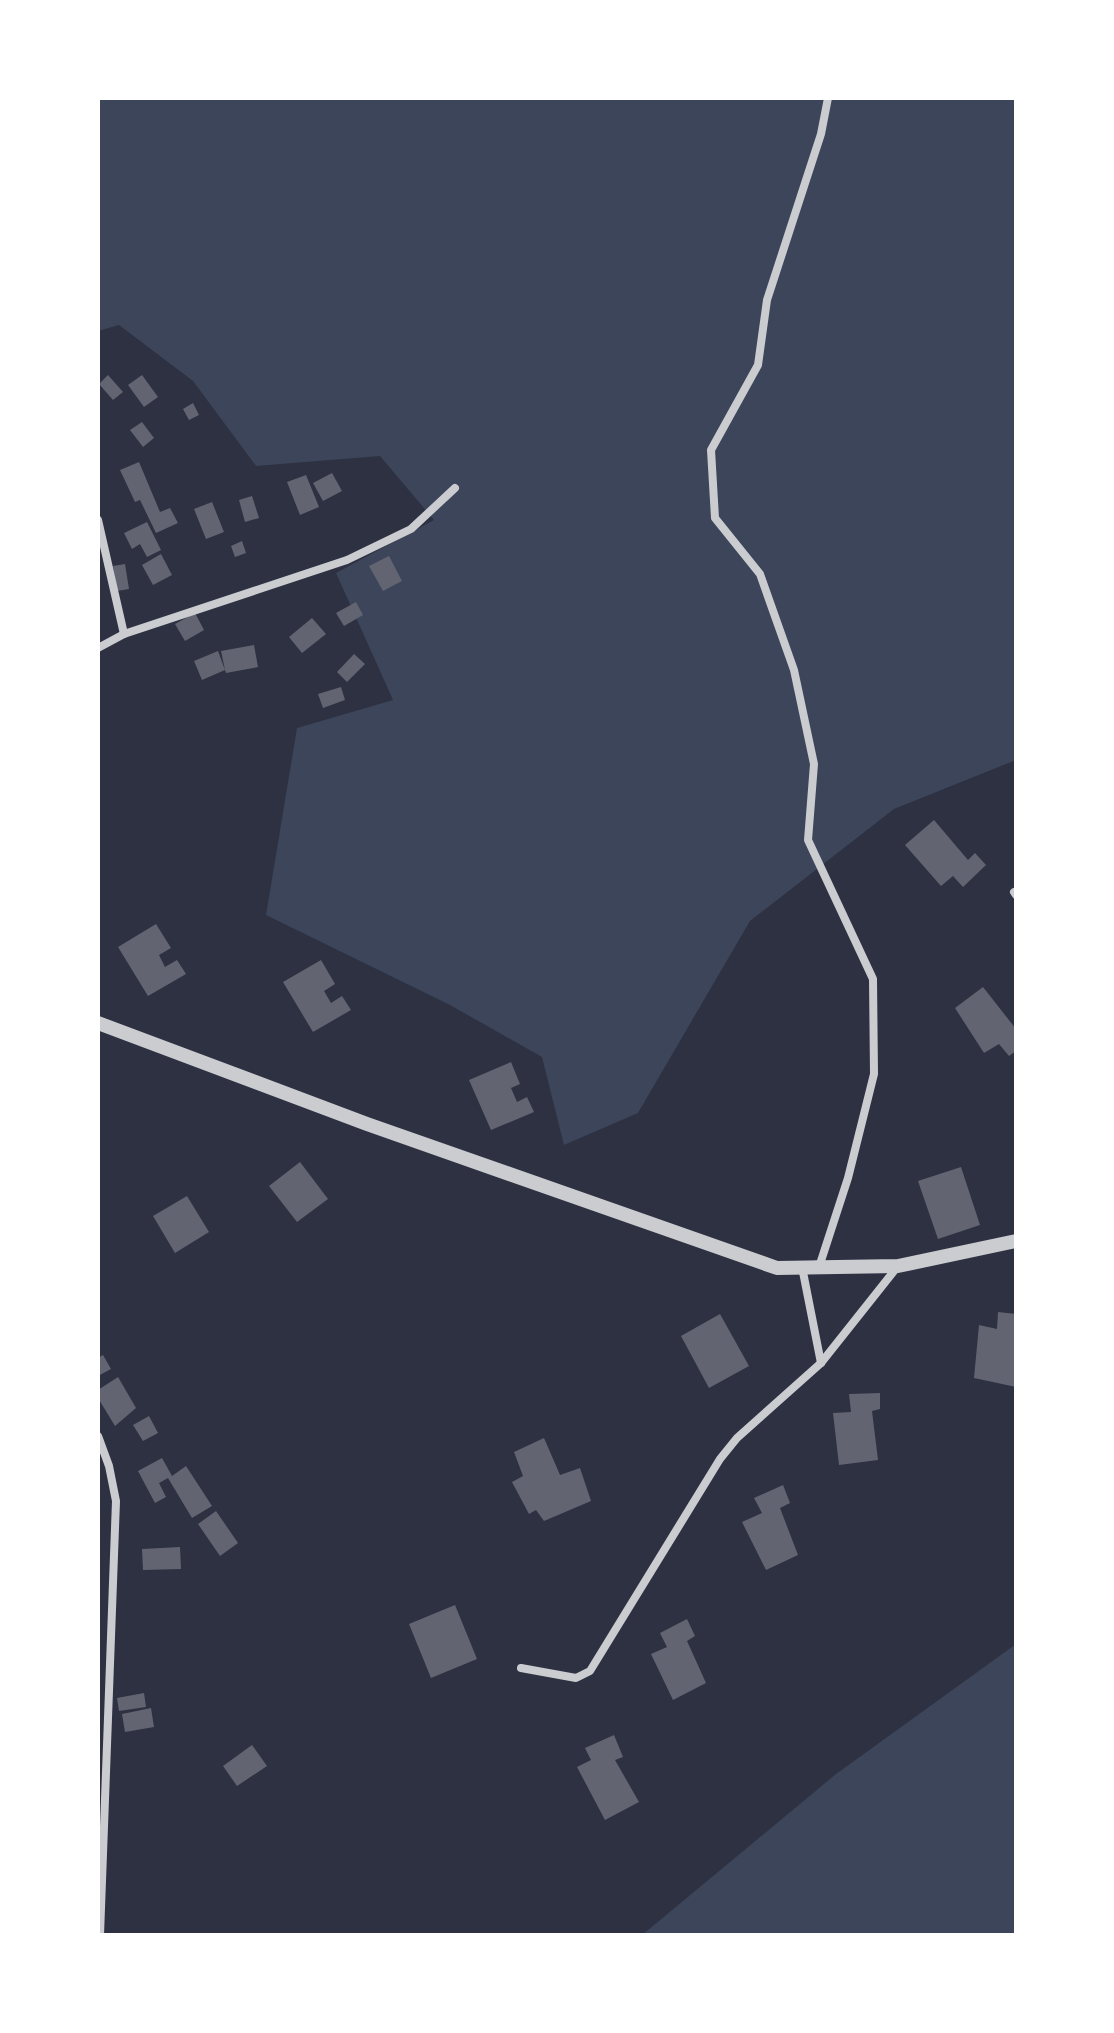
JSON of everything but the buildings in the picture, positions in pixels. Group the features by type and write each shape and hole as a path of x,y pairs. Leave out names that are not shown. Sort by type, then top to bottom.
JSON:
{"street":[{"path":"801,1267 820,1264 848,1178 874,1074 873,979 808,840 814,764 794,670 760,574 715,518 711,450 758,365 767,300 821,134 828,98"},
{"path":"98,648 124,634 347,560 411,529 455,488"},
{"path":"98,520 124,634"},
{"path":"98,1023 367,1124 777,1268 898,1266 1016,1241"},
{"path":"521,1668 576,1678 590,1671 658,1555 720,1459 737,1438 821,1363 898,1266"},
{"path":"801,1267 821,1363"},
{"path":"98,1436 109,1466 116,1501 100,1807 100,1935"},
{"path":"98,1610 110,1607"}],"shaded area":[{"path":"98,98 1016,98 1016,760 894,809 750,921 638,1113 564,1145 542,1057 450,1005 266,915 297,728 393,700 336,573 434,520 380,456 256,466 193,381 119,325 98,331"},
{"path":"1016,1644 1016,1935 642,1935 836,1774"}]}
